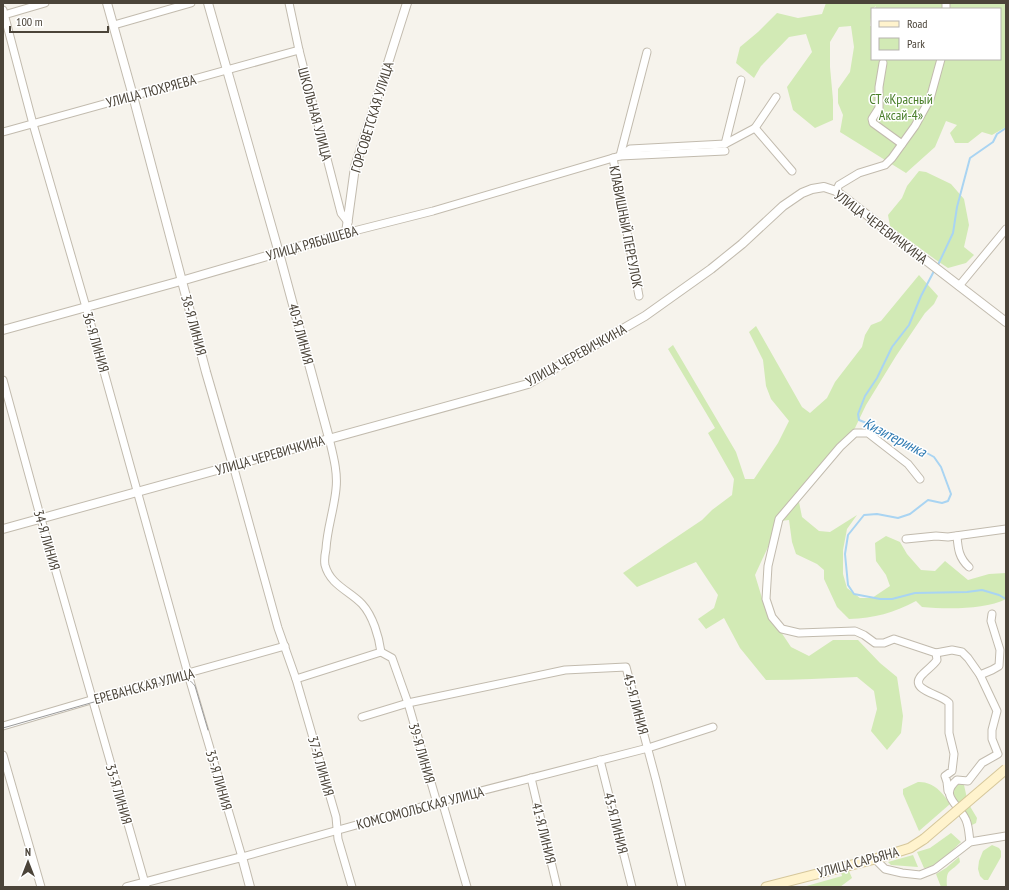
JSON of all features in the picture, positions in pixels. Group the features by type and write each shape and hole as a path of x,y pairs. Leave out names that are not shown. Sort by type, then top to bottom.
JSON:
{"main road":[{"name":"УЛИЦА САРЬЯНА","path":"766,887 875,859 910,848 924,839 1006,769"}],"street":[{"path":"4,13 45,3"},
{"name":"38-Я ЛИНИЯ","path":"107,3 134,96 206,372 278,628 285,646"},
{"path":"114,25 191,3"},
{"name":"40-Я ЛИНИЯ","path":"208,3 279,252 335,463 337,478 334,504 327,533 325,565 335,582 362,604 373,623 380,644 380,652"},
{"name":"ШКОЛЬНАЯ УЛИЦА","path":"288,3 341,213 348,222"},
{"name":"ГОРСОВЕТСКАЯ УЛИЦА","path":"346,233 355,168 407,3"},
{"name":"36-Я ЛИНИЯ","path":"4,13 33,124 86,307 188,674"},
{"name":"УЛИЦА ТЮХРЯЕВА","path":"3,132 299,50"},
{"name":"КЛАВИШНЫЙ ПЕРЕУЛОК","path":"620,156 647,52"},
{"path":"836,191 839,185 859,173 885,165 902,144 915,126 930,99 941,60"},
{"path":"883,63 879,87 879,108 872,119 873,123 902,144"},
{"path":"725,148 741,80"},
{"name":"УЛИЦА РЯБЫШЕВА","path":"3,330 182,281 346,233 433,211 620,156 657,151 725,148 755,128 776,97"},
{"path":"755,128 792,171"},
{"name":"КЛАВИШНЫЙ ПЕРЕУЛОК","path":"613,158 639,296"},
{"name":"УЛИЦА ЧЕРЕВИЧКИНА","path":"3,529 528,384 645,316 711,269 742,244 778,210 802,193 812,189 824,188 836,191 1006,322"},
{"path":"959,286 1006,229"},
{"name":"34-Я ЛИНИЯ","path":"3,380 92,700"},
{"path":"920,479 908,464 868,433 855,433 840,448 779,519 768,566 766,599 772,617 782,629 799,633 855,631 876,643 884,643 894,639 936,653 952,650 962,652 968,658 980,675 997,711 992,730 992,739 998,754 982,763 968,781 957,780 951,785 949,793"},
{"path":"906,539 936,536 948,537 1006,529"},
{"path":"957,536 958,550 963,561 969,567"},
{"path":"980,675 999,666 1000,650 991,621 992,614"},
{"name":"ЕРЕВАНСКАЯ УЛИЦА","path":"3,726 285,646"},
{"name":"37-Я ЛИНИЯ","path":"285,646 336,817 338,839 352,887"},
{"path":"296,679 380,652"},
{"name":"39-Я ЛИНИЯ","path":"380,652 392,658 467,887"},
{"path":"936,653 937,660 934,665 920,677 918,684 921,689 946,699 949,703 949,733 954,754 952,771 945,776 951,799 966,820 970,842"},
{"name":"45-Я ЛИНИЯ","path":"408,703 565,670 626,667 648,748 682,887"},
{"name":"35-Я ЛИНИЯ","path":"188,674 250,887"},
{"name":"33-Я ЛИНИЯ","path":"92,700 145,884"},
{"name":"39-Я ЛИНИЯ","path":"362,717 408,703"},
{"name":"КОМСОМОЛЬСКАЯ УЛИЦА","path":"128,887 145,884 439,802 648,748 713,727"},
{"path":"3,755 41,887"},
{"name":"43-Я ЛИНИЯ","path":"600,760 632,887"},
{"name":"41-Я ЛИНИЯ","path":"531,778 558,887"},
{"path":"875,859 885,869 920,875 935,869 970,842 1006,836"}],"green space":[{"name":"СТ «Красный Аксай-4»","path":"826,3 1006,3 1006,127 992,135 982,132 968,143 955,143 950,133 957,125 946,121 935,147 906,173 840,132 843,115 838,103 838,89 850,72 854,47 851,26 839,27 830,42 833,120 815,128 793,110 787,87 812,52 806,34 789,37 761,66 754,78 736,63 740,47 777,13 798,18 822,14"},
{"path":"919,171 926,172 951,184 964,199 969,225 964,247 974,255 966,263 948,268 890,226 888,215 902,198 907,186"},
{"path":"919,275 938,296 934,304 925,313 896,356 866,405 855,428 797,492 802,517 819,531 830,532 857,515 847,529 843,550 843,574 847,588 860,598 872,598 890,586 886,575 876,561 875,543 886,536 900,542 907,554 921,570 935,571 945,561 968,580 989,574 1006,573 1006,599 997,603 965,608 922,607 916,601 884,614 849,619 837,607 824,579 824,570 817,564 796,554 792,542 789,520 780,521 755,575 765,608 791,647 809,656 833,640 858,640 880,663 897,677 903,716 901,733 887,750 871,731 877,709 874,691 857,677 766,680 740,648 724,618 706,629 698,619 714,608 718,595 696,562 637,587 623,573 702,520 712,510 732,495 734,479 708,433 715,428 668,349 673,345 736,452 745,479 754,479 778,443 789,421 771,399 766,386 763,360 749,332 756,326 802,407 810,413 827,398 835,382 862,347 865,335 871,325 881,321"},
{"path":"918,782 928,783 937,788 950,804 919,831 903,794 903,789"},
{"path":"961,783 964,785 968,803 977,818 976,823 972,825 952,794 953,789 957,784"},
{"path":"951,833 961,842 935,865 924,868 917,852 930,848"},
{"path":"992,845 999,848 1001,851 1001,857 988,880 984,880 980,876 978,869 979,861 983,851"},
{"path":"913,855 918,867 891,865 888,862"},
{"path":"959,857 960,862 948,874 947,887 941,887 936,874"},
{"path":"849,871 852,878 840,887 803,887 842,876 841,872"}],"waterway":[{"name":"Кизитеринка","path":"937,267 953,233 957,207 970,158 993,142 997,134 1006,128"},
{"name":"Кизитеринка","path":"934,271 921,296 909,325 892,347 877,378 865,396 858,414 859,420 889,432 934,457 941,467 951,494 948,501 942,503 928,500 910,514 898,518 877,514 864,515 848,535 845,554 848,585 854,594 880,599 892,599 915,593 967,592 982,590 999,595 1006,599"}],"tram line":[{"path":"3,728 178,678 183,678 192,682 195,686 208,730"}]}
